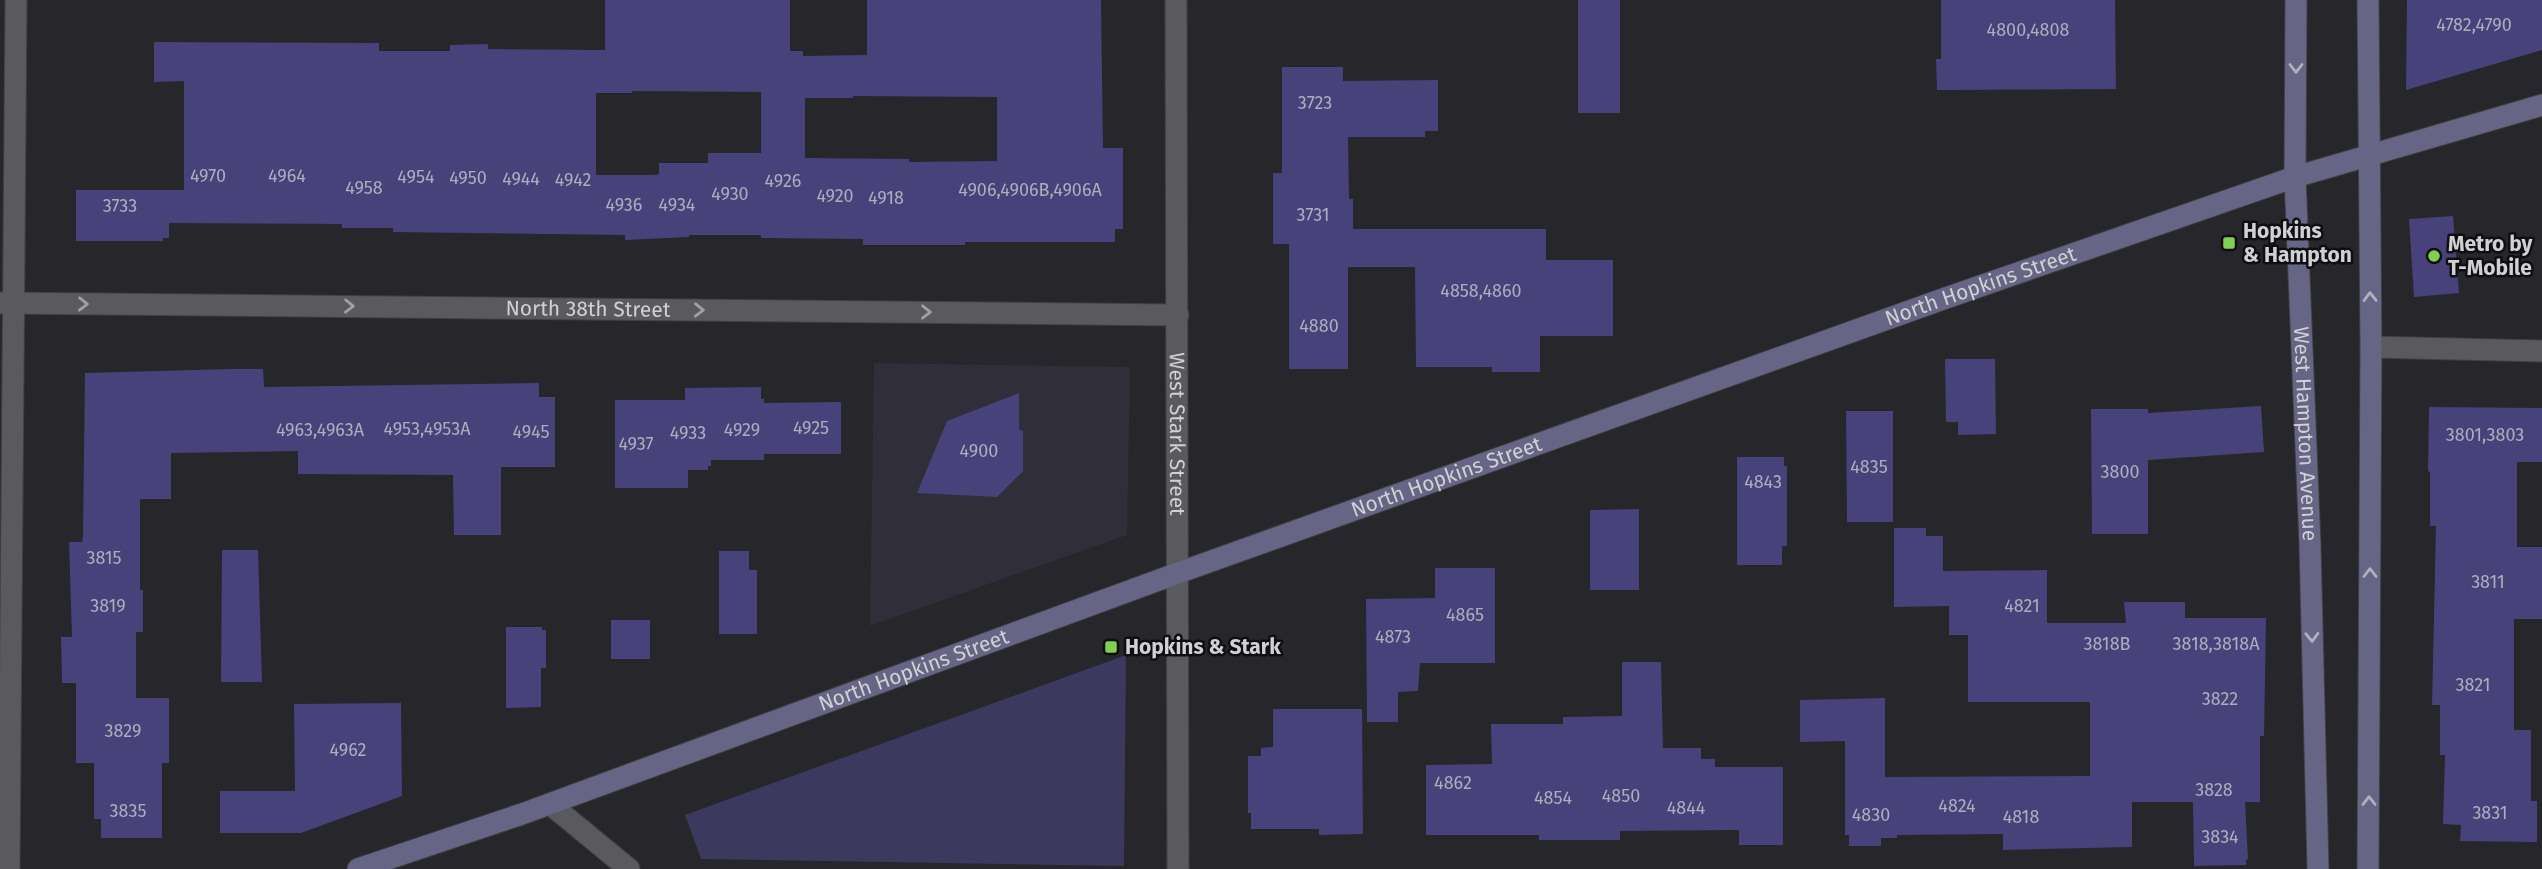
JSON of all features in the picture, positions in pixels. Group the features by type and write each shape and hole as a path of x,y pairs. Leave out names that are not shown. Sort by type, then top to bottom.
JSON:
{"main road":[{"name":"West Hampton Avenue","path":"2296,0 2295,177 2310,545 2318,869"},
{"path":"2368,0 2371,347 2368,869"},
{"name":"North Hopkins Street","path":"358,869 550,804 1178,573 1943,299 2295,177 2542,105"}],"street":[{"path":"9,869 7,303 16,0"},
{"name":"West Stark Street","path":"1176,0 1178,869"},
{"name":"North 38th Street","path":"7,303 1178,315"},
{"path":"2371,347 2542,351"},
{"path":"550,804 629,869"}],"shaded area":[{"path":"874,363 1130,367 1127,535 870,626"},
{"path":"1126,655 1124,866 701,859 685,815"}],"building":[{"path":"605,0 790,0 790,51 803,51 803,56 867,55 867,0 1101,0 1103,148 1123,148 1123,229 1115,229 1115,242 863,245 863,239 761,238 761,235 689,235 625,240 625,235 393,232 393,228 342,228 342,224 169,223 169,238 163,238 163,241 76,241 76,190 184,190 184,81 154,82 154,42 379,43 379,51 450,51 450,45 488,44 488,49 605,50","holes":["761,92 761,153 708,153 708,163 659,163 659,174 655,175 596,175 596,93","997,97 997,161 909,162 909,159 805,158 805,98"]},
{"path":"1578,0 1620,0 1620,113 1578,113"},
{"path":"1941,0 2115,0 2116,89 1937,90 1936,59 1941,59"},
{"path":"2407,0 2542,0 2542,50 2406,90"},
{"path":"1282,67 1343,67 1343,81 1438,80 1438,131 1425,131 1425,137 1348,137 1349,199 1353,199 1353,229 1546,229 1546,260 1613,260 1613,336 1540,336 1540,372 1492,372 1492,367 1416,367 1415,267 1348,267 1348,369 1289,369 1289,244 1273,244 1273,173 1282,173"},
{"name":"Metro by T-Mobile","path":"2453,216 2459,293 2414,297 2409,219"},
{"path":"1945,359 1995,359 1996,434 1958,435 1958,422 1946,422"},
{"path":"263,369 264,387 539,383 539,397 555,397 555,467 501,467 501,535 454,535 453,475 298,474 298,451 171,453 171,499 140,499 143,632 136,632 136,698 169,698 169,763 162,763 162,838 101,838 101,819 94,819 94,763 76,763 76,683 62,683 61,637 72,637 69,542 82,542 83,536 85,373"},
{"path":"761,387 761,399 764,399 764,403 841,402 841,454 764,454 764,460 711,460 708,470 688,470 688,488 615,488 615,400 685,400 685,388"},
{"path":"1019,393 1023,471 997,497 917,493 947,421"},
{"path":"2261,406 2264,452 2148,460 2148,534 2092,534 2091,409 2148,409 2148,413"},
{"path":"2429,407 2542,408 2542,462 2517,462 2517,547 2542,547 2542,619 2514,619 2514,730 2531,730 2531,801 2537,801 2537,842 2460,841 2461,825 2443,824 2445,755 2440,755 2440,705 2432,705 2436,526 2430,526"},
{"path":"1846,411 1893,411 1893,522 1847,522"},
{"path":"1737,457 1784,457 1784,466 1787,466 1787,546 1782,546 1782,565 1737,565"},
{"path":"1639,509 1639,590 1590,590 1590,510"},
{"path":"1894,528 1926,528 1926,536 1943,536 1943,571 2047,570 2047,623 2126,623 2124,602 2185,602 2185,618 2266,618 2264,736 2260,736 2260,802 2245,802 2246,865 2194,866 2193,802 2132,802 2132,847 2003,850 2003,834 1897,835 1897,838 1881,838 1881,846 1849,846 1849,835 1845,835 1845,741 1800,742 1800,700 1885,698 1885,777 2090,776 2090,702 1968,702 1968,635 1949,635 1949,606 1894,607"},
{"path":"222,550 258,550 262,682 221,682"},
{"path":"719,551 749,551 749,570 757,570 757,634 719,634"},
{"path":"1435,568 1495,568 1495,663 1420,663 1418,691 1398,692 1398,722 1367,722 1366,599 1435,598"},
{"path":"611,620 650,620 650,659 611,659"},
{"path":"506,627 542,627 542,630 546,630 546,668 541,668 541,707 506,708"},
{"path":"1622,662 1661,662 1663,748 1701,748 1701,759 1715,759 1715,767 1783,767 1783,845 1739,845 1739,830 1620,831 1620,840 1539,840 1539,835 1426,835 1426,765 1492,764 1491,724 1563,724 1563,717 1622,716"},
{"path":"401,703 402,796 301,833 220,833 220,791 295,791 294,704"},
{"path":"1273,709 1362,709 1363,834 1319,835 1319,829 1251,829 1251,813 1248,813 1248,756 1261,756 1261,748 1273,747"}],"place":[{"name":"Hopkins & Hampton","path":"2229,243"},
{"name":"Metro by T-Mobile","path":"2434,256"},
{"name":"Hopkins & Stark","path":"1111,647"}]}
